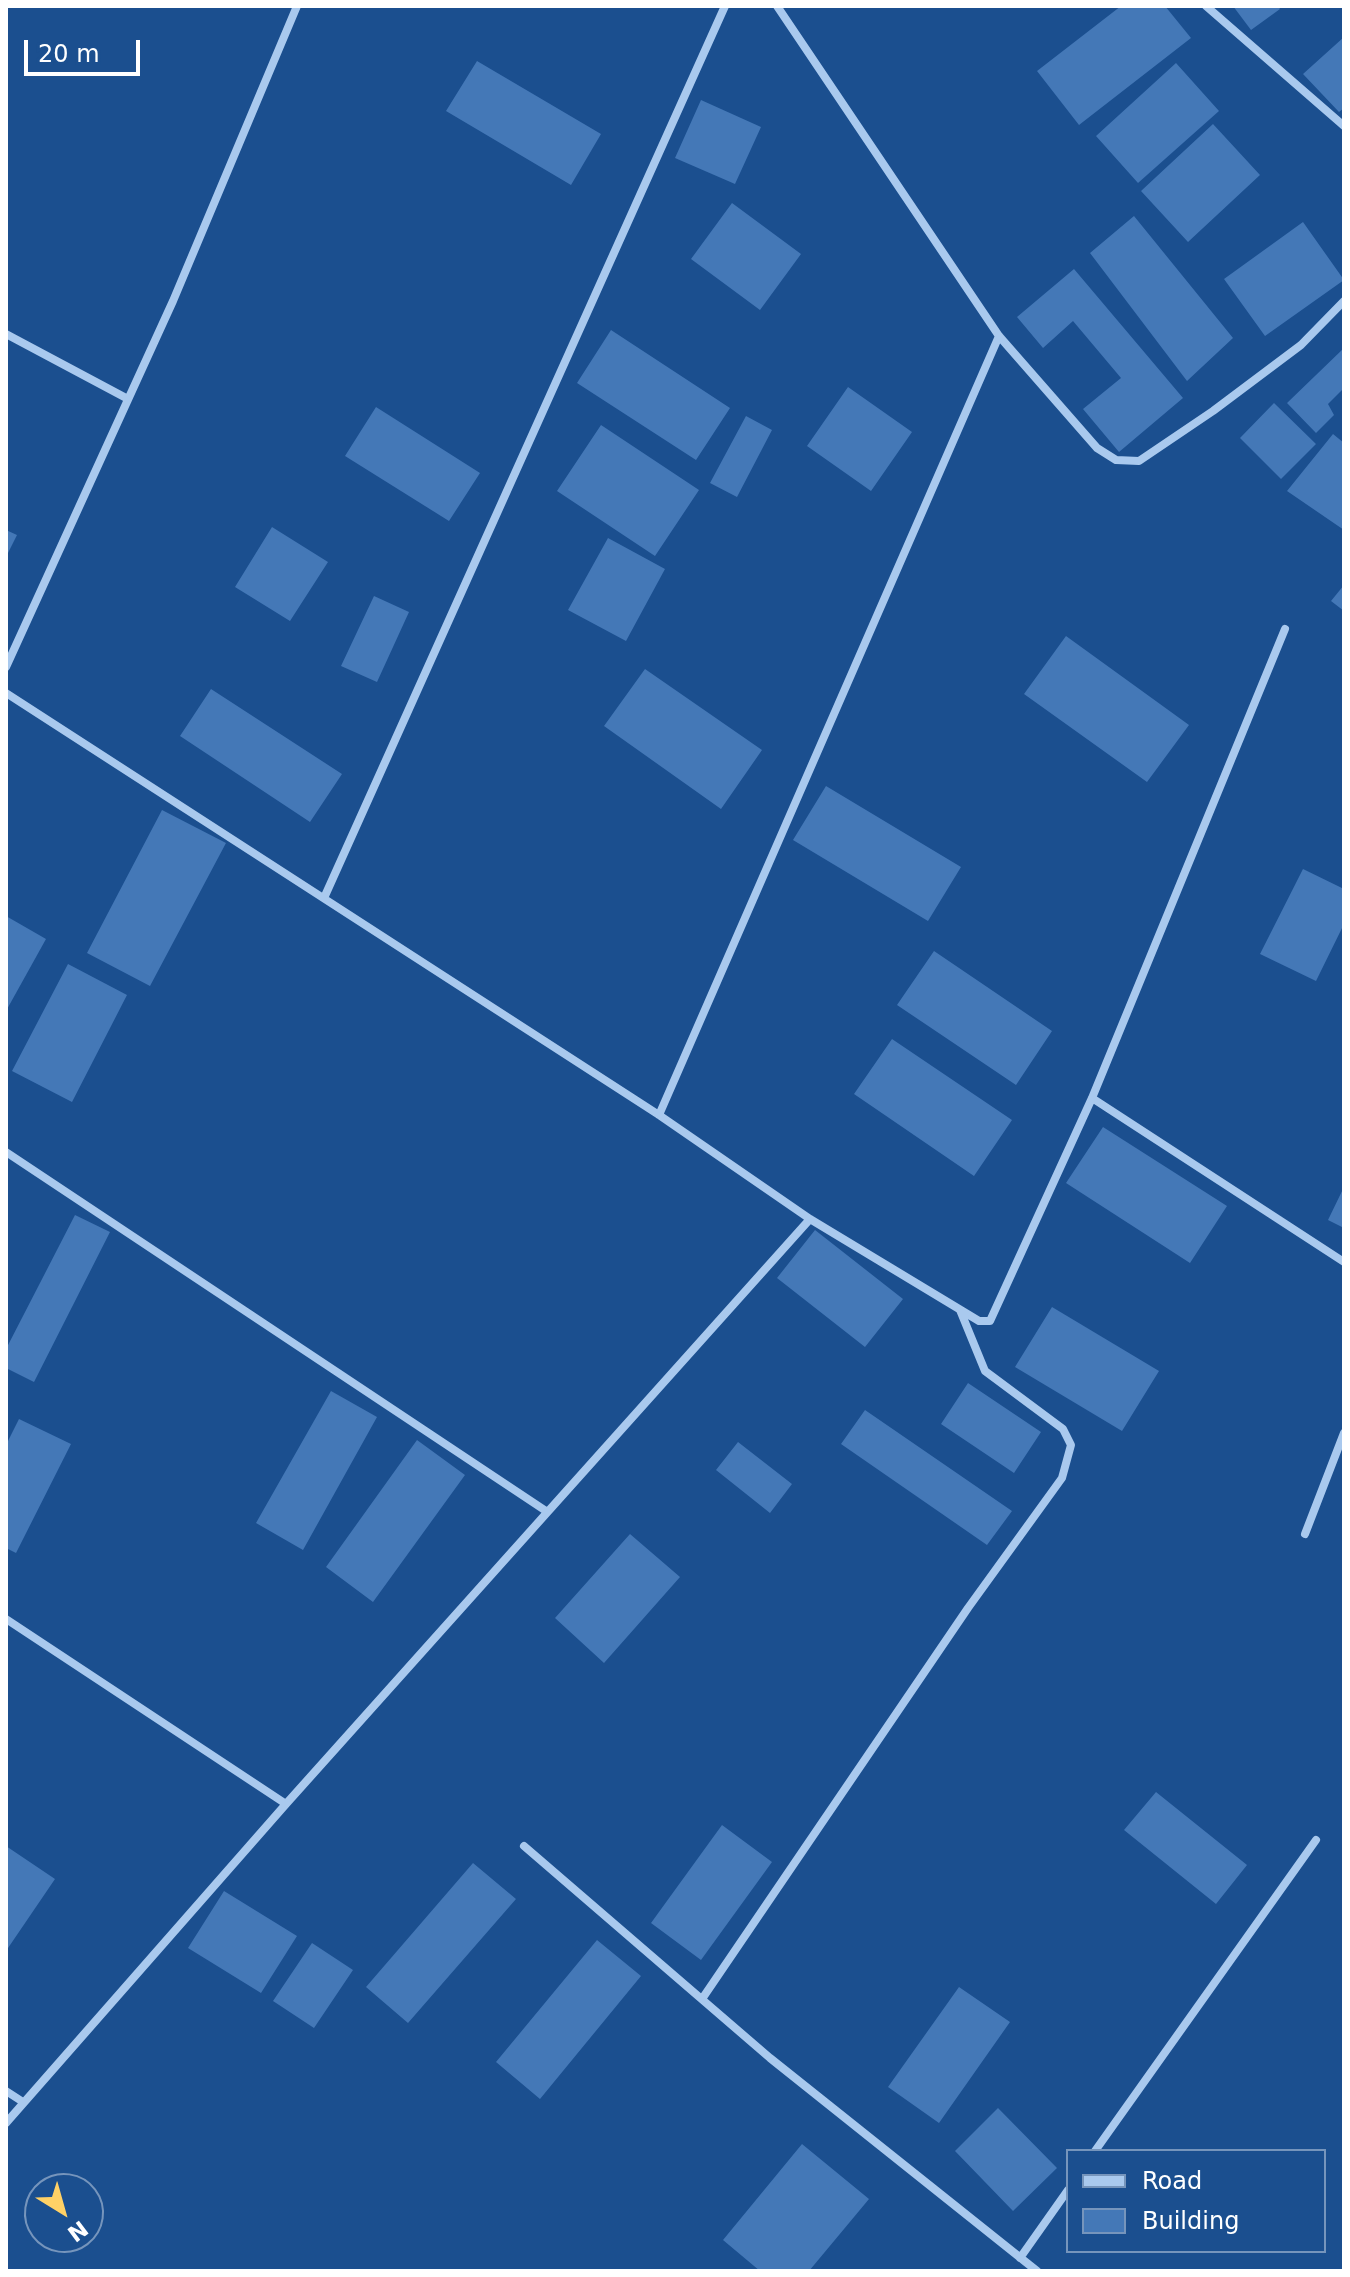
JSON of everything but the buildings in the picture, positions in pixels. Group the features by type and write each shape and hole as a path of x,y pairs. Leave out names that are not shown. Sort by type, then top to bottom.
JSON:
{"street":[{"path":"6,667 173,301 297,6"},
{"path":"324,898 725,6"},
{"path":"777,6 999,336 1097,448 1116,460 1139,461 1213,411 1301,345 1344,301"},
{"path":"1206,6 1344,126"},
{"path":"6,334 128,399"},
{"path":"659,1115 999,336"},
{"path":"6,693 659,1115 810,1219 979,1321 990,1321 1092,1098 1285,629"},
{"path":"1092,1098 1344,1262"},
{"path":"6,1152 546,1511"},
{"path":"6,2123 546,1511 810,1219"},
{"path":"702,1999 968,1608 1062,1478 1071,1445 1063,1429 985,1371 960,1309"},
{"path":"1305,1534 1344,1433"},
{"path":"6,1619 286,1804"},
{"path":"1096,2149 1316,1840"},
{"path":"524,1846 770,2058 1037,2271"},
{"path":"6,2091 23,2102"},
{"path":"1020,2258 1066,2193"}]}
